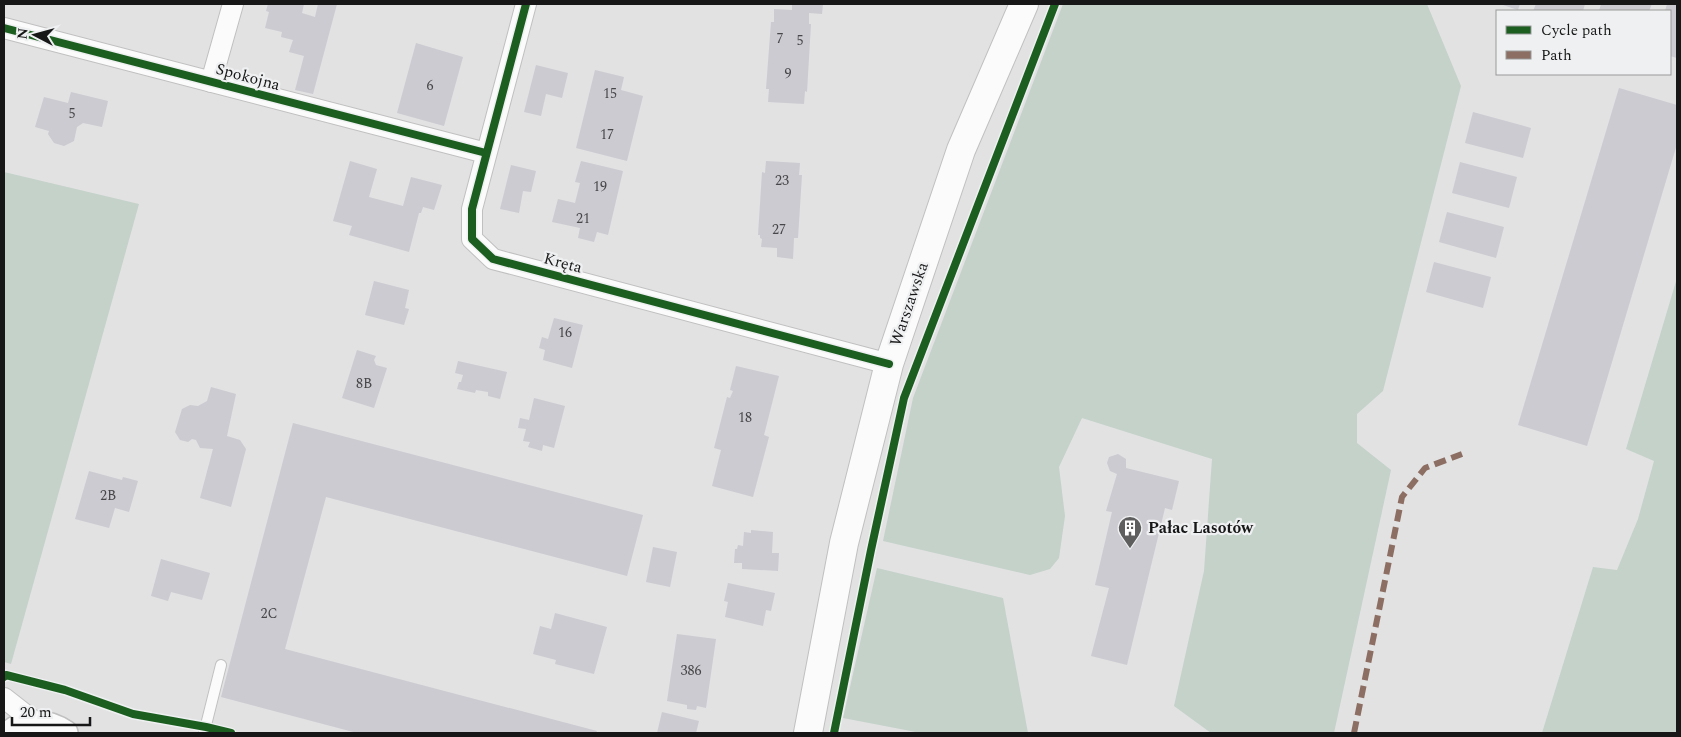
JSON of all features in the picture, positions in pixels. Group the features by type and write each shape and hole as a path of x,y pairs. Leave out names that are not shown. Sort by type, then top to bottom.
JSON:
{"main road":[{"name":"Warszawska","path":"808,733 844,542 889,364 961,150 1024,4"}],"street":[{"path":"211,82 233,4"},
{"name":"Kręta","path":"526,4 472,208 472,239 493,259 889,364"},
{"name":"Spokojna","path":"4,28 486,153"},
{"path":"4,698 36,723"},
{"path":"10,733 24,725 36,723 48,724 65,733"}],"lane":[{"path":"204,733 221,665"}],"shaded area":[{"path":"1063,4 1427,4 1461,86 1383,391 1357,414 1357,443 1391,470 1334,733 1211,733 1174,706 1204,571 1212,459 1082,418 1059,467 1065,516 1059,558 1050,569 1030,575 883,541 913,398"},
{"path":"4,172 139,204 11,664 4,662"},
{"path":"1677,278 1677,733 1542,733 1593,567 1617,570 1638,519 1654,461 1626,449"},
{"path":"877,568 1003,598 1028,733 921,733 843,718"}],"building":[{"path":"268,4 304,4 302,13 315,17 318,4 337,4 313,94 295,90 304,56 289,52 293,40 281,37 282,32 265,28 269,12 266,11"},
{"path":"792,4 823,4 822,14 809,13 809,24 811,24 807,92 805,91 804,104 768,102 769,89 766,89 771,22 774,22 774,9 792,10"},
{"path":"1500,4 1520,4 1518,10"},
{"path":"1536,4 1585,4 1583,10 1533,10"},
{"path":"1601,4 1652,4 1649,10 1599,10"},
{"path":"1667,4 1677,4 1677,58 1671,56 1671,10 1665,10"},
{"path":"416,43 463,57 444,126 397,113"},
{"path":"536,65 568,73 562,98 546,94 541,116 524,112"},
{"path":"595,70 624,77 621,90 643,96 627,161 576,148"},
{"path":"1619,88 1677,105 1677,144 1587,446 1518,425"},
{"path":"71,92 108,101 102,127 83,123 77,127 74,141 64,146 54,143 48,134 49,131 35,127 44,97 68,103"},
{"path":"1473,112 1531,128 1523,158 1465,143"},
{"path":"350,161 377,169 369,197 403,206 411,177 442,185 434,210 423,207 421,213 419,213 409,252 349,235 352,226 333,221"},
{"path":"581,161 623,171 608,235 597,232 594,242 578,238 580,228 552,222 558,199 575,203 580,183 575,182"},
{"path":"766,161 800,163 799,175 802,175 798,238 794,238 793,259 777,257 777,248 761,247 762,239 758,235 762,172 765,173"},
{"path":"1460,162 1517,177 1509,208 1452,193"},
{"path":"511,165 536,171 531,192 523,191 519,213 500,209"},
{"path":"1447,212 1504,227 1496,258 1439,242"},
{"path":"1434,262 1491,277 1483,308 1426,292"},
{"path":"374,281 409,290 405,308 409,309 404,325 365,315"},
{"path":"554,318 583,325 572,368 543,360 545,350 539,348 542,337 548,339"},
{"path":"357,350 376,356 374,360 376,365 387,368 374,408 342,398"},
{"path":"458,361 507,372 500,399 488,396 488,392 476,390 475,393 457,389 463,375 455,373"},
{"path":"736,366 779,376 764,435 769,437 753,497 712,486 721,450 714,448 727,397 730,398 733,391 730,390"},
{"path":"211,387 236,394 227,436 240,440 246,449 231,507 200,498 213,449 200,448 196,440 192,439 188,442 180,440 175,432 182,409 190,405 198,406 207,401"},
{"path":"534,398 565,406 554,448 543,445 542,451 528,447 530,442 523,441 526,429 518,428 520,418 529,420"},
{"path":"293,423 643,515 627,576 326,497 285,649 597,731 596,733 357,733 221,697"},
{"name":"Pałac Lasotów","path":"1118,454 1126,459 1126,468 1179,481 1172,510 1165,508 1127,665 1091,656 1109,588 1095,585 1112,512 1106,511 1117,474 1110,471 1107,463 1109,457"},
{"path":"89,471 122,480 123,477 138,481 129,512 115,508 109,528 75,519"},
{"path":"751,530 773,532 772,553 779,553 778,571 742,569 742,563 734,563 735,549 737,549 738,545 743,546 744,532 751,533"},
{"path":"653,547 677,552 670,587 646,582"},
{"path":"161,559 210,573 202,600 171,592 168,601 151,596"},
{"path":"728,583 775,593 771,611 766,610 763,626 725,617 728,602 724,601"},
{"path":"555,613 607,627 594,674 555,664 556,660 533,654 540,626 551,629"},
{"path":"677,634 716,639 706,708 697,706 696,710 687,709 687,705 667,701"},
{"path":"662,712 699,721 696,733 657,733"}],"marked path":[{"path":"1354,733 1402,497 1425,468 1462,454"}],"cycle path":[{"path":"526,4 472,209 472,239 493,259 889,364"},
{"path":"834,733 904,398 1055,4"},
{"path":"4,28 486,153"},
{"path":"4,677 6,675 65,690 133,714 231,733"}],"place":[{"name":"Pałac Lasotów","path":"1130,549"}]}
